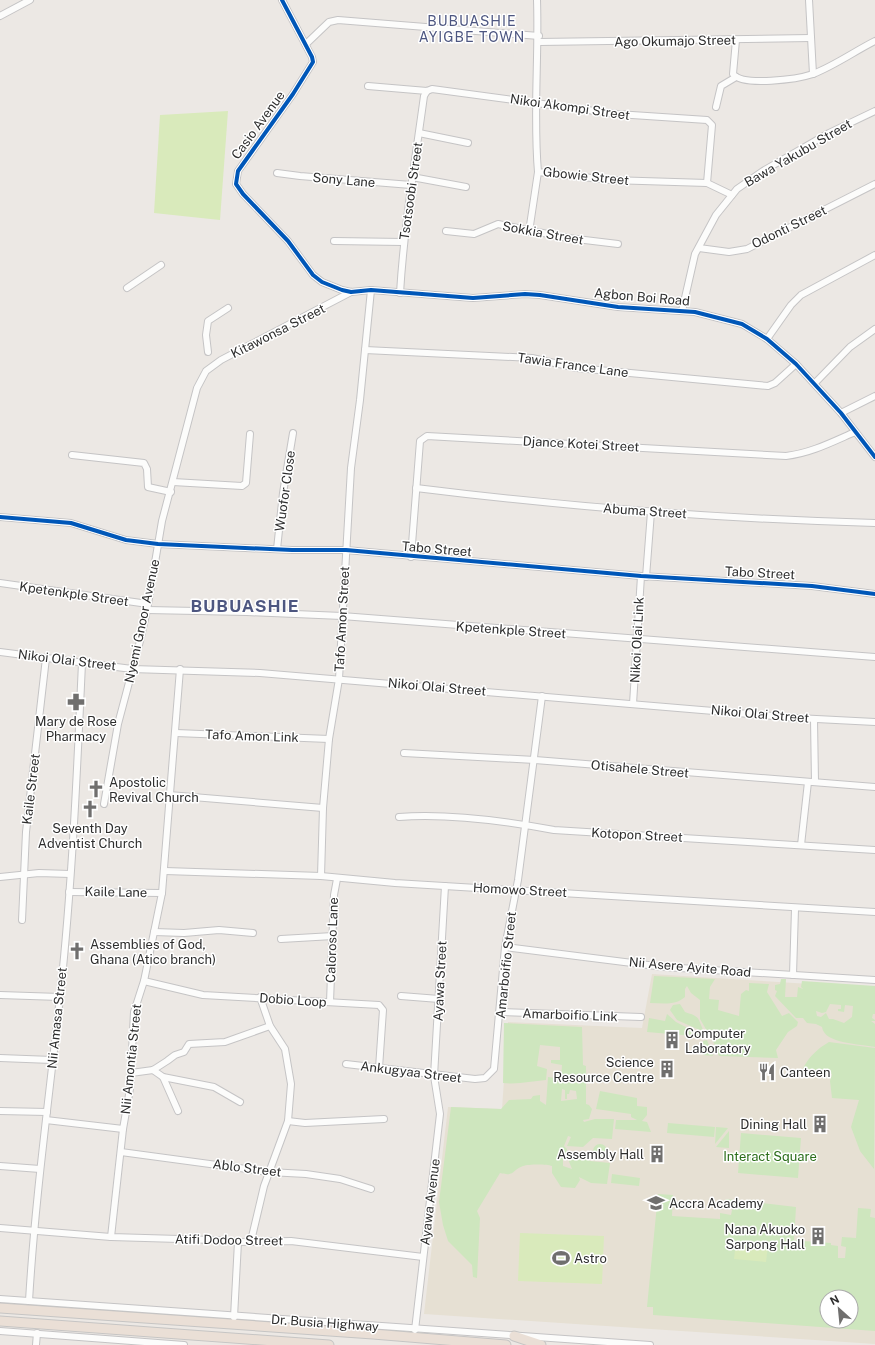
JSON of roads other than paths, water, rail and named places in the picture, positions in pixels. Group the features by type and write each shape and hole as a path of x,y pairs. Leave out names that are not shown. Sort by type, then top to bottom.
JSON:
{"highway":[{"name":"Dr. Busia Highway","path":"0,1308 373,1334 506,1345"},
{"name":"Dr. Busia Highway","path":"0,1321 70,1331 329,1345"},
{"path":"514,1336 541,1345"}],"street":[{"path":"0,16 30,0"},
{"name":"Casio Avenue","path":"282,0 312,57 309,69 238,172 236,184 243,194 288,240 313,275 322,282 351,292"},
{"name":"Gbowie Street","path":"538,0 539,39 535,104 538,172 610,180 707,184 732,195"},
{"path":"809,0 814,74"},
{"name":"Ago Okumajo Street","path":"306,44 329,22 338,20 539,39 736,40 811,38"},
{"path":"736,40 733,74 740,79 755,81 796,78 814,74 875,41"},
{"path":"716,107 721,86 736,77"},
{"name":"Nikoi Akompi Street","path":"368,86 427,91 432,89 617,114 707,120 712,125 707,184"},
{"name":"Tsotsoobi Street","path":"400,293 403,242 424,96 427,91"},
{"name":"Bawa Yakubu Street","path":"682,311 692,263 716,215 732,195 744,183 763,171 829,133 875,111"},
{"path":"419,133 468,143"},
{"path":"529,232 538,172"},
{"name":"Sony Lane","path":"277,173 411,185"},
{"path":"412,177 466,187"},
{"name":"Odonti Street","path":"699,248 729,252 747,248 875,184"},
{"name":"Sokkia Street","path":"446,231 474,234 498,224 529,232 579,240 618,244"},
{"path":"334,241 403,242"},
{"path":"766,339 791,305 801,295 875,255"},
{"path":"126,288 161,265"},
{"name":"Agbon Boi Road","path":"351,292 371,290 473,298 525,294 635,308 695,312 732,320 742,324 766,339 796,364 815,383 875,457"},
{"name":"Tafo Amon Street","path":"321,876 323,808 329,739 339,679 351,468 371,290"},
{"name":"Kitawonsa Street","path":"206,371 221,360 351,292"},
{"path":"208,352 206,335 208,321 228,308"},
{"path":"815,383 850,347 875,329"},
{"name":"Tawia France Lane","path":"365,350 532,358 577,368 768,386 775,383 796,364"},
{"name":"Nyemi Gnoor Avenue","path":"104,804 118,724 140,641 147,607 162,521 171,492 197,388 206,371"},
{"path":"841,414 875,396"},
{"name":"Djance Kotei Street","path":"411,557 420,441 424,437 430,436 786,456 800,454 819,448 855,432"},
{"name":"Wuofor Close","path":"277,549 283,493 293,433"},
{"path":"173,482 242,486 246,484 250,434"},
{"path":"72,455 144,463 147,469 148,488 171,492"},
{"name":"Abuma Street","path":"416,488 518,501 651,512 788,521 875,523"},
{"name":"Nikoi Olai Link","path":"633,704 643,577 651,512"},
{"name":"Tabo Street","path":"0,516 71,523 126,540 158,544 277,549 346,550 643,577 812,586 875,594"},
{"name":"Kpetenkple Street","path":"0,583 147,607 342,616 875,657"},
{"name":"Nikoi Olai Street","path":"0,652 132,669 180,669 260,673 814,719 875,722"},
{"name":"Kaile Street","path":"22,920 26,832 46,658"},
{"name":"Nii Amasa Street","path":"29,1301 33,1231 60,997 69,892 82,663"},
{"name":"Nii Amontia Street","path":"111,1237 123,1129 130,1089 134,1012 144,981 162,893 180,669"},
{"name":"Amarboifio Street","path":"475,1079 485,1078 493,1072 495,1067 505,947 526,825 542,696"},
{"path":"814,719 815,782"},
{"name":"Tafo Amon Link","path":"176,733 329,739"},
{"name":"Otisahele Street","path":"404,753 535,760 875,787"},
{"path":"801,845 808,782"},
{"path":"169,795 323,808"},
{"name":"Kotopon Street","path":"399,817 467,818 560,830 875,850"},
{"name":"Homowo Street","path":"164,871 321,876 337,879 516,889 795,909 875,912"},
{"path":"0,877 39,873 70,874"},
{"name":"Caloroso Lane","path":"330,1002 334,895 337,879"},
{"name":"Ayawa Street","path":"434,1076 445,886"},
{"name":"Kaile Lane","path":"69,892 162,893"},
{"path":"793,975 795,909"},
{"path":"154,932 184,933 219,930 253,933"},
{"path":"281,939 333,936"},
{"name":"Nii Asere Ayite Road","path":"505,947 664,967 875,980"},
{"name":"Dobio Loop","path":"144,981 203,995 379,1004 383,1010 379,1068"},
{"path":"0,995 60,997"},
{"path":"401,996 439,999"},
{"path":"251,1242 268,1172 288,1121 291,1084 285,1048 270,1026 260,997"},
{"name":"Amarboifio Link","path":"500,1012 641,1017"},
{"path":"131,1073 153,1070 167,1061 174,1054 184,1052 189,1044 225,1042 270,1026"},
{"path":"0,1058 52,1060"},
{"name":"Ankugyaa Street","path":"346,1064 434,1076 475,1079"},
{"path":"153,1070 163,1077 214,1087 240,1102"},
{"name":"Ayawa Avenue","path":"415,1330 440,1114 434,1076"},
{"path":"163,1077 178,1111"},
{"path":"0,1111 47,1112"},
{"path":"288,1121 305,1123 384,1119"},
{"path":"46,1120 123,1129"},
{"name":"Ablo Street","path":"121,1152 268,1172 306,1174 340,1179 371,1189"},
{"path":"0,1166 40,1169"},
{"name":"Atifi Dodoo Street","path":"0,1228 111,1237 238,1242 291,1241 423,1257"},
{"path":"234,1317 238,1242"},
{"name":"Dr. Busia Highway","path":"0,1299 415,1330 650,1345"},
{"name":"Dr. Busia Highway","path":"0,1331 37,1333 70,1331 184,1345"},
{"path":"36,1345 37,1333"}],"place":[{"name":"Mary de Rose Pharmacy","path":"76,702"},
{"name":"Apostolic Revival Church","path":"96,789"},
{"name":"Seventh Day Adventist Church","path":"90,809"},
{"name":"Assemblies of God, Ghana (Atico branch)","path":"77,951"},
{"name":"Computer Laboratory","path":"672,1040"},
{"name":"Science Resource Centre","path":"667,1069"},
{"name":"Canteen","path":"767,1072"},
{"name":"Dining Hall","path":"820,1124"},
{"name":"Assembly Hall","path":"657,1154"},
{"name":"Accra Academy","path":"656,1203"},
{"name":"Nana Akuoko Sarpong Hall","path":"818,1236"},
{"name":"Astro","path":"561,1258"}],"district":[{"name":"BUBUASHIE AYIGBE TOWN","path":"472,30"},
{"name":"BUBUASHIE","path":"245,606"}],"park label":[{"name":"Interact Square","path":"770,1156"}]}
